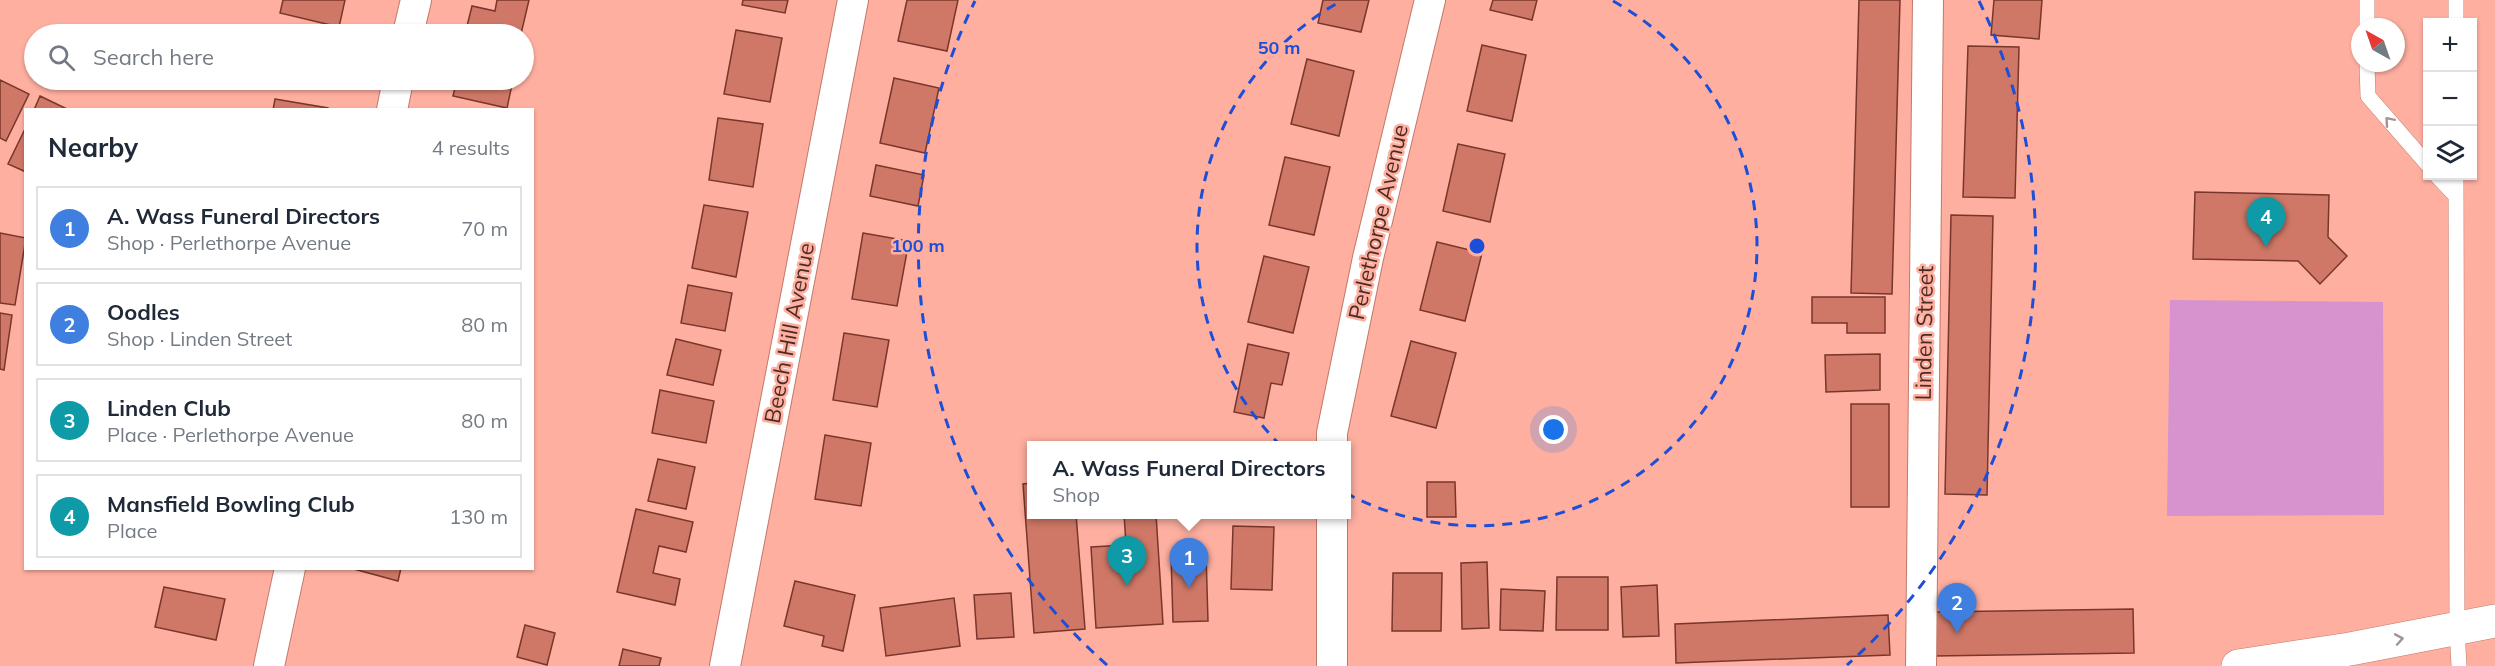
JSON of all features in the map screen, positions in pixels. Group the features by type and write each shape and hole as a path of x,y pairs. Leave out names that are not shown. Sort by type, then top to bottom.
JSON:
{"main road":[{"path":"2238,666 2351,658 2457,628 2495,621"}],"street":[{"path":"410,24 416,0"},
{"name":"Beech Hill Avenue","path":"725,666 853,0"},
{"name":"Perlethorpe Avenue","path":"1332,441 1368,258 1430,0"},
{"name":"Linden Street","path":"1921,666 1928,0"},
{"path":"392,108 396,90"},
{"path":"1332,519 1332,666"},
{"path":"269,666 290,570"}],"lane":[{"path":"2367,0 2367,18"},
{"path":"2456,0 2456,18"},
{"path":"2367,72 2368,96 2423,160"},
{"path":"2441,180 2456,196"},
{"path":"2456,180 2459,666"}],"shaded area":[{"path":"2170,300 2383,302 2384,515 2167,516"}],"building":[{"path":"283,0 345,0 340,24 326,24 280,13"},
{"path":"497,0 529,0 523,24 468,24 472,6 495,11"},
{"path":"743,0 788,0 785,13 742,5"},
{"path":"907,0 958,0 947,51 898,41"},
{"path":"1323,0 1369,0 1361,32 1318,23"},
{"path":"1493,0 1537,0 1532,20 1490,10"},
{"path":"1859,0 1900,0 1892,294 1851,293"},
{"path":"1994,0 2042,0 2039,39 1991,35"},
{"path":"736,30 782,38 770,102 724,94"},
{"path":"1482,45 1526,55 1512,121 1467,111"},
{"path":"1968,46 2019,47 2015,198 1963,197"},
{"path":"1307,59 1354,71 1339,136 1291,124"},
{"path":"894,78 939,88 925,153 880,143"},
{"path":"0,80 29,94 6,141 0,138"},
{"path":"454,90 511,90 507,108 453,96"},
{"path":"40,96 65,108 35,108"},
{"path":"275,99 328,108 273,108"},
{"path":"718,118 763,124 753,187 709,180"},
{"path":"24,131 24,171 8,164"},
{"path":"1458,144 1505,154 1490,222 1443,211"},
{"path":"1285,157 1330,167 1314,235 1269,225"},
{"path":"876,165 924,175 918,206 870,196"},
{"path":"2195,192 2329,195 2328,237 2347,256 2320,284 2298,261 2193,259"},
{"path":"704,205 748,212 736,277 692,268"},
{"path":"1951,215 1993,216 1987,495 1945,494"},
{"path":"0,233 24,238 24,250 15,305 0,303"},
{"path":"863,233 909,241 897,306 852,299"},
{"path":"1437,242 1482,253 1465,321 1420,310"},
{"path":"1264,256 1309,267 1293,333 1248,322"},
{"path":"688,285 732,293 725,331 681,323"},
{"path":"1812,297 1885,297 1885,333 1847,333 1847,323 1812,323"},
{"path":"0,313 12,315 4,370 0,369"},
{"path":"844,333 889,340 877,407 833,400"},
{"path":"676,339 721,350 713,385 667,375"},
{"path":"1411,341 1456,353 1436,428 1391,416"},
{"path":"1248,344 1289,353 1282,385 1271,383 1264,418 1234,412"},
{"path":"1880,354 1880,390 1826,392 1825,355"},
{"path":"660,390 714,401 706,443 652,433"},
{"path":"1851,404 1889,404 1889,507 1851,507"},
{"path":"825,435 871,443 861,506 815,499"},
{"path":"658,459 695,467 686,509 648,501"},
{"path":"1427,482 1455,482 1456,517 1427,517"},
{"path":"1023,484 1027,484 1027,519 1076,519 1085,629 1034,633"},
{"path":"636,509 693,522 686,552 659,546 653,573 680,579 675,605 617,592"},
{"path":"1124,519 1156,519 1163,624 1096,628 1091,547 1126,545"},
{"path":"1233,526 1274,527 1272,590 1231,589"},
{"path":"1206,553 1208,621 1173,622 1171,555"},
{"path":"1487,562 1489,628 1462,629 1461,563"},
{"path":"357,570 401,570 398,581"},
{"path":"1393,573 1442,573 1441,631 1392,631"},
{"path":"1557,577 1608,577 1608,630 1556,630"},
{"path":"795,581 855,595 843,651 822,646 824,636 784,626"},
{"path":"1657,585 1659,636 1623,637 1621,587"},
{"path":"164,587 225,599 216,640 155,627"},
{"path":"1501,589 1545,591 1543,631 1500,630"},
{"path":"1011,593 1014,637 977,639 974,595"},
{"path":"954,598 960,646 886,656 880,608"},
{"path":"2133,609 2134,653 1934,656 1933,612"},
{"path":"1888,615 1890,655 1676,663 1675,624"},
{"path":"525,625 555,633 547,665 517,657"},
{"path":"623,649 661,658 659,666 619,666"}],"place":[{"name":"Mansfield Bowling Club","path":"2266,247"},
{"name":"Linden Club","path":"1127,586"},
{"name":"A. Wass Funeral Directors","path":"1189,588"},
{"name":"Oodles","path":"1957,633"}]}
